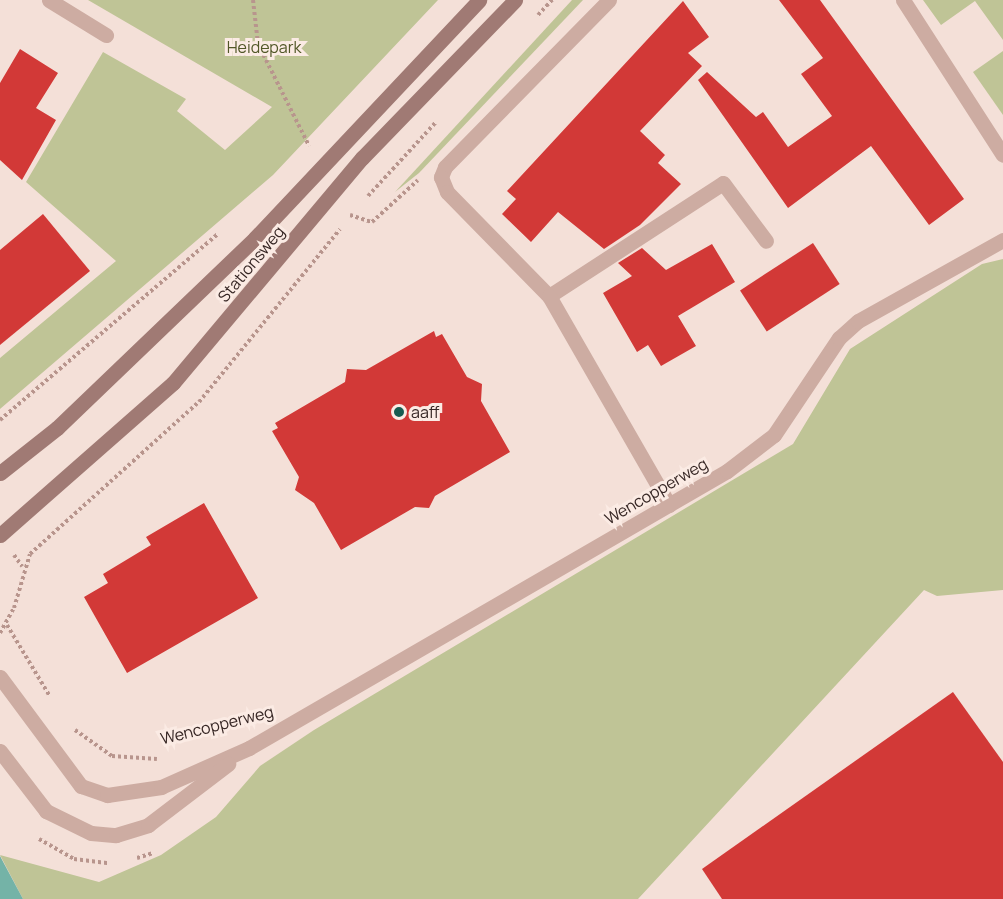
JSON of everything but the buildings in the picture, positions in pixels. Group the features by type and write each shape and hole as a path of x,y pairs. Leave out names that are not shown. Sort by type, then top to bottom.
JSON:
{"main road":[{"name":"Stationsweg","path":"0,473 57,428 255,238 479,0"},
{"name":"Stationsweg","path":"0,535 173,383 362,158 515,0"}],"street":[{"path":"49,0 106,35"},
{"path":"609,0 445,167 441,177 458,204 549,296 669,505"},
{"path":"903,0 1003,155"},
{"path":"549,296 723,183 766,241"},
{"name":"Wencopperweg","path":"0,677 64,770 81,786 107,795 154,790 249,748 669,505 774,435 839,338 858,321 1003,240"},
{"name":"Wencopperweg","path":"0,751 46,811 91,833 116,835 148,825 249,748"}],"path":[{"path":"253,0 258,44 311,148"},
{"path":"303,157 317,142"},
{"path":"350,215 372,222 411,184 441,177"},
{"path":"0,420 222,231"},
{"path":"0,633 7,625 22,566"},
{"path":"7,625 55,706"},
{"name":"Wencopperweg","path":"69,723 112,756 166,758"}],"green space":[{"name":"Heidepark","path":"88,0 438,0 273,175 0,409 0,358 116,261 26,182 103,52 186,99 177,111 225,150 272,107"},
{"path":"572,0 583,0 419,173 395,192"},
{"path":"923,0 1003,0 1003,40 975,1 941,25"},
{"path":"1003,51 1003,115 973,72"},
{"path":"1003,259 1003,590 937,596 924,590 638,899 23,899 0,855 99,882 161,855 216,817 260,766 314,730 793,444 850,349 982,264"}],"water":[{"path":"0,856 23,899 0,899"}],"place":[{"name":"aaff","path":"399,412"}]}
